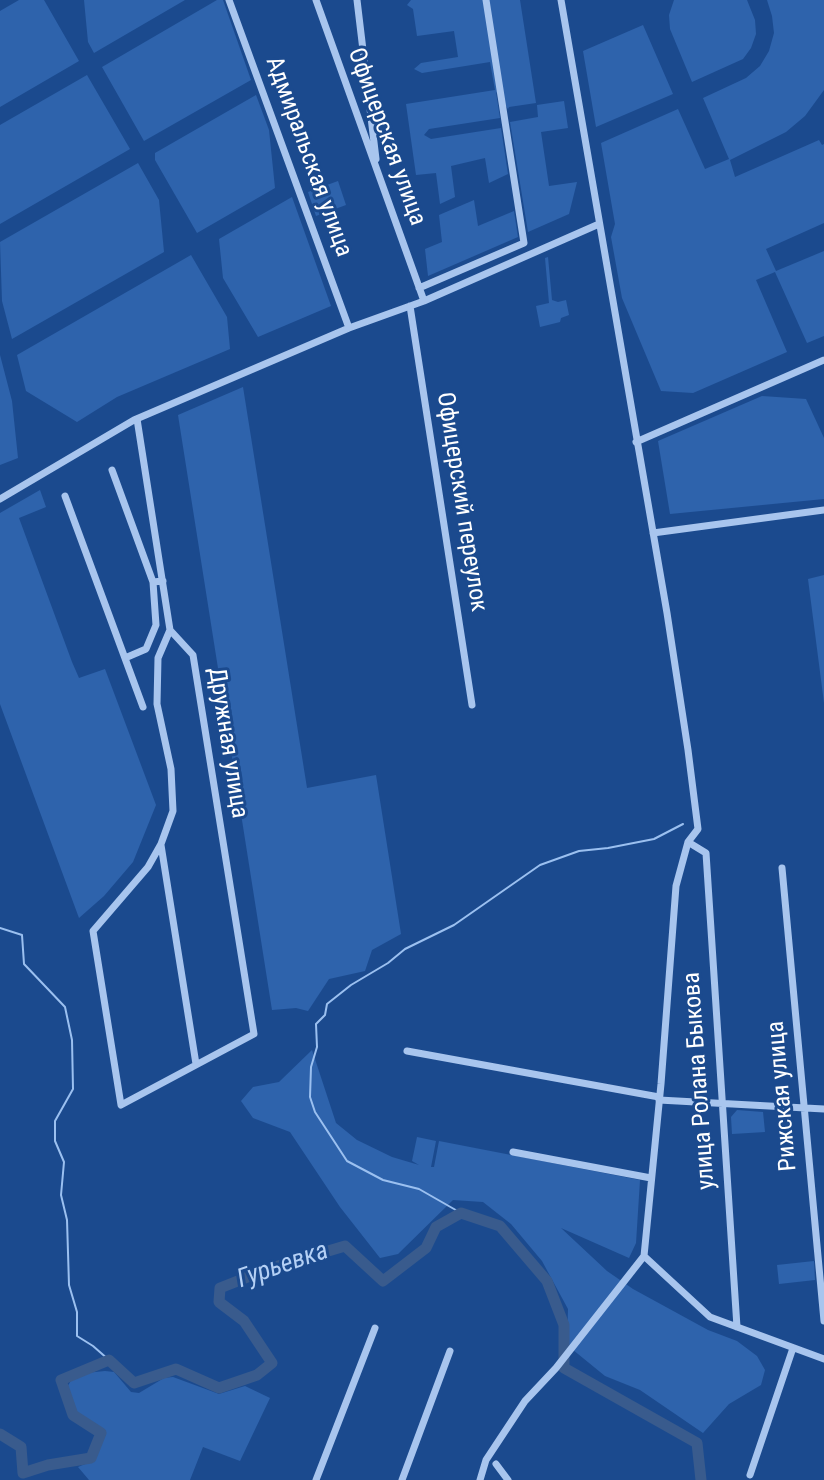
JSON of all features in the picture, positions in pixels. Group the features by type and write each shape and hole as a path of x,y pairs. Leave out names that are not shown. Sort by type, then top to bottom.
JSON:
{"street":[{"name":"Адмиральская улица","path":"229,0 349,328"},
{"name":"Офицерская улица","path":"316,0 424,301"},
{"path":"357,0 378,173"},
{"path":"419,288 524,243 486,0"},
{"path":"480,1480 486,1460 525,1401 556,1368 644,1256 676,886 688,842 698,829 672,644 561,0"},
{"path":"0,499 137,419 349,328 424,301 599,224"},
{"name":"Офицерский переулок","path":"410,306 472,705"},
{"path":"636,442 824,360"},
{"name":"Дружная улица","path":"137,419 170,630 193,655 254,1034 121,1105 93,931 148,867 161,844"},
{"path":"112,470 153,582 156,625 146,649 125,658"},
{"path":"65,496 143,707"},
{"path":"653,533 824,510"},
{"path":"153,582 163,581"},
{"path":"170,630 158,658 157,704 171,769 173,811 161,844 196,1064"},
{"name":"улица Ролана Быкова","path":"688,842 706,853 737,1327"},
{"name":"Рижская улица","path":"782,868 824,1321"},
{"path":"407,1051 659,1099 824,1109"},
{"path":"513,1152 651,1178"},
{"path":"644,1256 710,1317 824,1359"},
{"path":"316,1480 375,1328"},
{"path":"750,1475 793,1348"},
{"path":"402,1480 450,1351"},
{"path":"496,1464 508,1480"}],"shaded area":[{"path":"19,0 44,0 79,61 0,107 0,11"},
{"path":"84,0 185,0 94,53 88,42"},
{"path":"217,0 223,0 251,80 144,141 102,67"},
{"path":"411,0 520,0 536,103 508,109 496,92 500,118 429,129 424,135 431,139 501,128 508,174 489,183 485,158 451,166 455,197 440,204 436,173 416,175 406,104 495,90 490,62 422,73 414,69 421,63 458,57 454,31 417,36 413,9 407,5"},
{"path":"674,0 747,0 755,20 756,34 743,59 692,82 670,29 669,15"},
{"path":"767,0 824,0 824,90 805,116 786,132 730,160 735,177 819,140 824,144 824,223 766,249 776,271 824,251 824,336 807,343 775,272 756,280 787,352 693,393 661,391 622,298 611,237 615,224 601,143 678,109 705,169 729,159 703,98 746,78 760,66 769,51 774,33"},
{"path":"643,25 673,94 596,127 583,51"},
{"path":"87,75 130,149 0,224 0,125"},
{"path":"256,95 269,130 275,188 197,233 155,160 155,153"},
{"path":"564,101 568,128 541,132 549,186 577,182 569,214 528,232 510,122 538,117 537,105"},
{"path":"138,163 159,200 164,252 12,339 2,301 0,242"},
{"path":"338,181 346,205 316,216 308,192"},
{"path":"292,197 331,306 258,337 223,278 219,239"},
{"path":"474,200 478,226 514,211 518,237 428,276 425,249 442,242 439,215"},
{"path":"191,255 227,317 230,349 117,397 77,422 26,391 17,355"},
{"path":"548,257 552,300 566,300 569,315 561,318 560,322 540,327 536,306 549,303 545,258"},
{"path":"0,355 12,401 18,458 0,465"},
{"path":"243,387 307,788 376,775 401,934 372,950 365,971 329,979 308,1011 296,1008 272,1010 178,415"},
{"path":"762,396 806,399 824,438 824,499 670,514 658,441"},
{"path":"40,490 46,507 19,518 72,662 79,678 105,669 156,805 133,862 104,896 79,918 0,704 0,513"},
{"path":"824,575 824,703 808,579"},
{"path":"312,1050 336,1123 357,1140 392,1157 419,1165 412,1161 417,1137 436,1141 431,1167 434,1167 439,1141 640,1180 636,1243 629,1258 561,1228 607,1271 633,1289 708,1330 737,1341 757,1356 765,1370 761,1385 729,1404 703,1433 640,1390 605,1376 567,1345 568,1309 542,1261 511,1224 483,1202 453,1200 398,1254 380,1258 340,1207 290,1132 253,1118 241,1101 253,1087 279,1082"},
{"path":"737,1110 763,1112 765,1132 732,1134 731,1117"},
{"path":"814,1261 815,1280 779,1284 777,1265"},
{"path":"114,1372 131,1392 139,1393 164,1378 173,1377 219,1394 245,1386 270,1398 240,1461 203,1447 190,1480 89,1480 78,1467 90,1462 106,1434 78,1414 66,1389 72,1379 86,1373"}],"waterway":[{"path":"461,1213 419,1189 383,1180 347,1161 315,1112 310,1097 311,1067 317,1047 316,1024 325,1015 327,1004 405,949 454,925 540,865 579,851 654,839 683,824"},
{"path":"0,928 22,935 24,964 65,1007 72,1040 73,1089 55,1121 55,1141 64,1162 61,1195 67,1220 69,1285 77,1312 77,1336 109,1360"},
{"name":"Гурьевка","path":"0,1434 21,1447 23,1473 48,1465 91,1458 101,1433 73,1415 61,1380 109,1360 134,1383 176,1369 219,1388 257,1375 272,1363 244,1321 219,1302 220,1288 268,1269 345,1246 383,1281 426,1248 436,1227 461,1213 500,1226 547,1281 564,1325 564,1368 697,1443 701,1480"}]}
